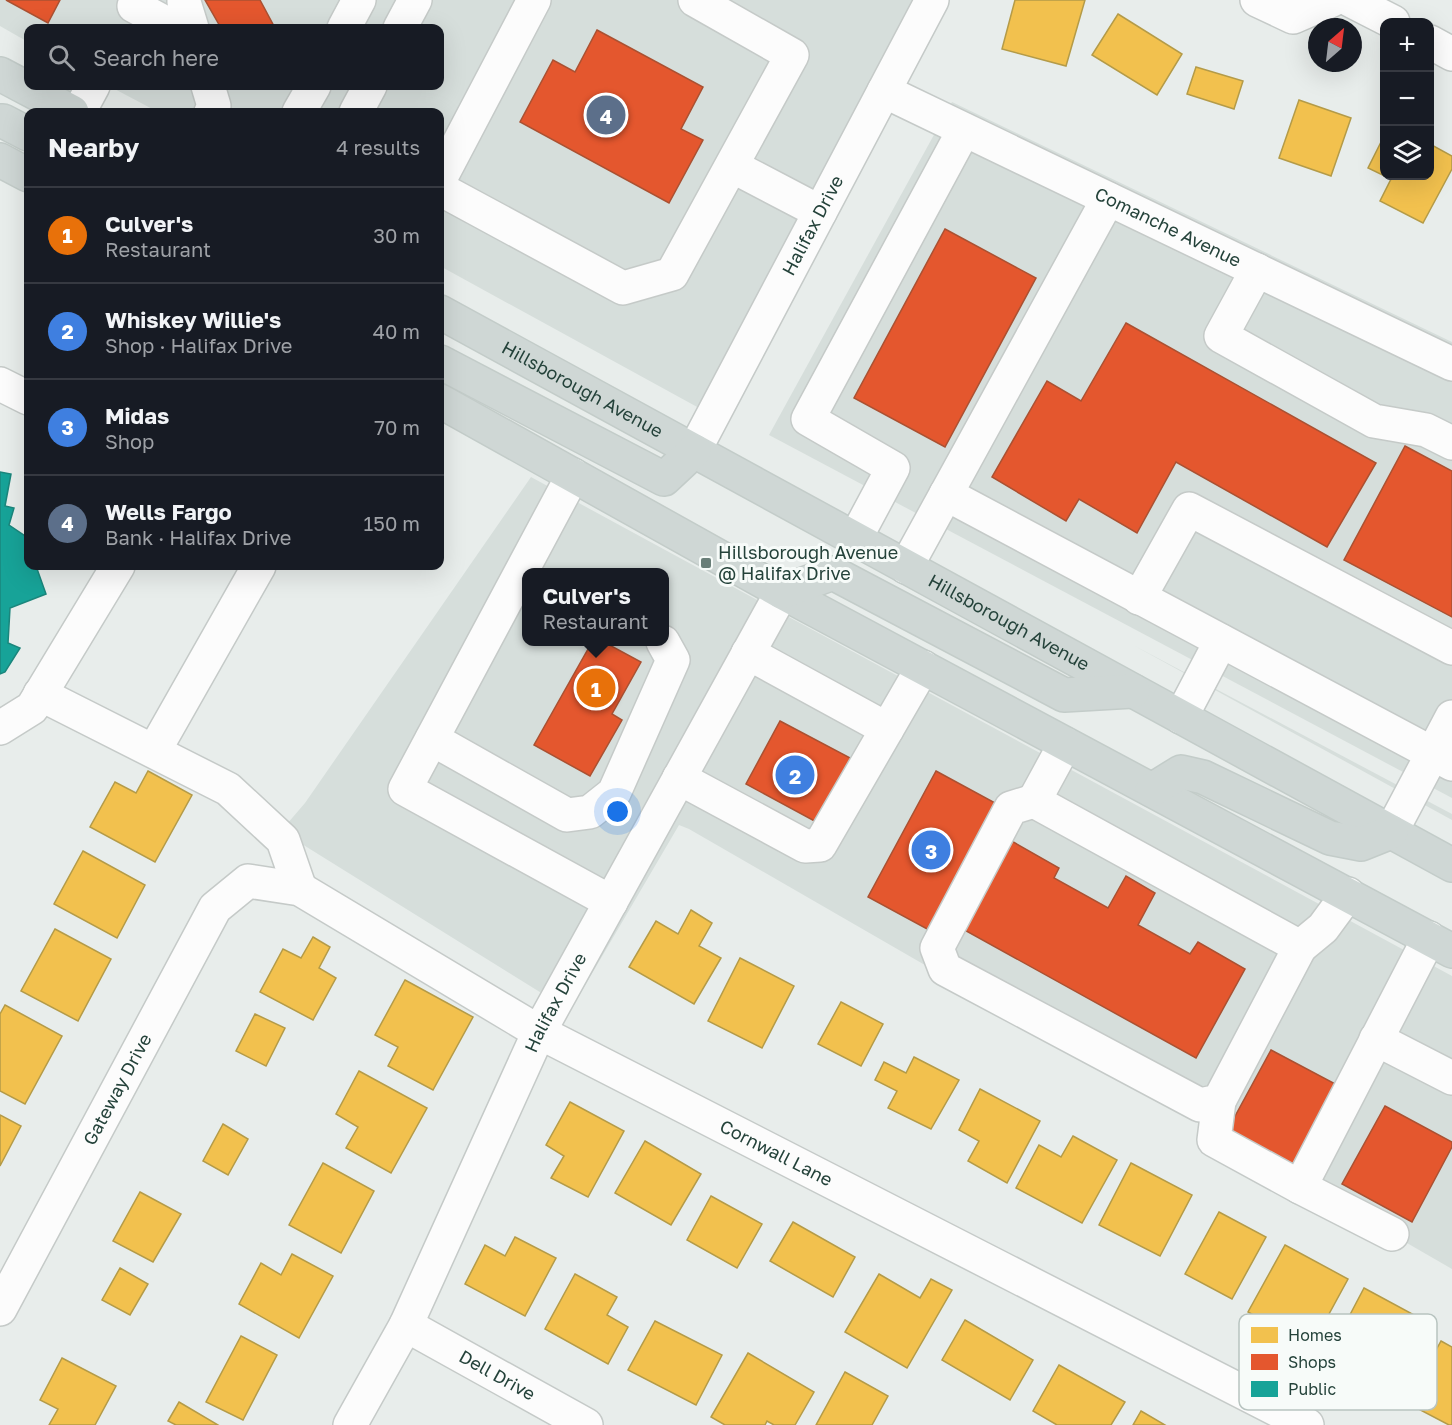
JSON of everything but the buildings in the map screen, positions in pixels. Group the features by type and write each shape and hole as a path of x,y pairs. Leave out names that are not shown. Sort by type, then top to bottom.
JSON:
{"main road":[{"path":"0,74 24,87"},
{"path":"30,90 64,108"},
{"path":"0,121 24,132"},
{"path":"0,159 24,173"},
{"name":"Hillsborough Avenue","path":"444,314 1452,865"},
{"path":"444,364 664,479 694,451"},
{"path":"444,403 782,592 1440,944"},
{"path":"782,592 833,573 1064,695 1133,691"},
{"path":"1152,790 1181,772 1203,777 1330,838 1360,844 1391,832"}],"street":[{"path":"184,0 191,24"},
{"path":"346,24 359,0"},
{"path":"402,24 415,0"},
{"path":"444,171 534,0"},
{"path":"444,191 623,288 672,274 792,55 695,0"},
{"name":"Halifax Drive","path":"694,451 932,0"},
{"path":"1257,0 1293,17 1332,0"},
{"path":"1350,0 1385,18"},
{"path":"132,12 164,24"},
{"path":"1434,44 1452,54"},
{"path":"81,108 91,90"},
{"path":"209,90 213,108"},
{"path":"301,108 312,90"},
{"path":"358,108 368,90"},
{"name":"Comanche Avenue","path":"884,91 1452,364"},
{"path":"855,539 893,468 808,419 964,130"},
{"path":"732,166 820,212"},
{"path":"906,567 1108,198"},
{"path":"1257,270 1221,336 1374,421 1426,430 1452,442"},
{"path":"0,384 24,396"},
{"path":"541,566 573,475"},
{"path":"946,494 1442,759"},
{"path":"1139,598 1189,509 1452,648"},
{"path":"0,728 32,708 116,570"},
{"path":"154,751 257,570"},
{"name":"Halifax Drive","path":"350,1425 406,1325 540,1032 782,592"},
{"path":"522,596 432,739 405,789 611,902"},
{"path":"1181,717 1221,641"},
{"path":"432,739 567,815 590,812 614,793 673,660 665,646"},
{"path":"748,653 887,729"},
{"path":"679,778 805,846 820,845 923,667"},
{"path":"40,694 228,789 282,840 300,889"},
{"path":"1391,832 1442,759 1452,717"},
{"path":"1065,744 1034,801 1011,808 937,948 945,969 1200,1105 1219,1101"},
{"path":"1034,801 1300,947"},
{"name":"Cornwall Lane","path":"248,881 300,889 540,1032 1239,1390"},
{"name":"Gateway Drive","path":"0,1309 215,908 248,881"},
{"path":"1348,894 1323,928 1300,947 1219,1101 1214,1140 1392,1234"},
{"path":"1300,1187 1376,1039 1440,944"},
{"path":"1376,1039 1452,1078"},
{"name":"Dell Drive","path":"406,1325 586,1425"},
{"name":"Cornwall Lane","path":"1278,1410 1307,1425"}],"shaded area":[{"path":"0,0 915,0 699,408 444,268 444,108 150,108 117,90 444,90 444,24 24,24 24,40 0,26"},
{"path":"952,102 1452,342 1452,798 769,435"},
{"path":"531,477 759,601 543,994 281,831 305,803"},
{"path":"787,616 1452,976 1452,1269 679,825 570,1011"},
{"path":"1133,645 1452,814 1452,820"}],"place":[{"name":"Wells Fargo","path":"606,115"},
{"name":"Hillsborough Avenue @ Halifax Drive","path":"706,563"},
{"name":"Culver's","path":"596,688"},
{"name":"Whiskey Willie's","path":"795,775"},
{"name":"Midas","path":"931,850"}]}
